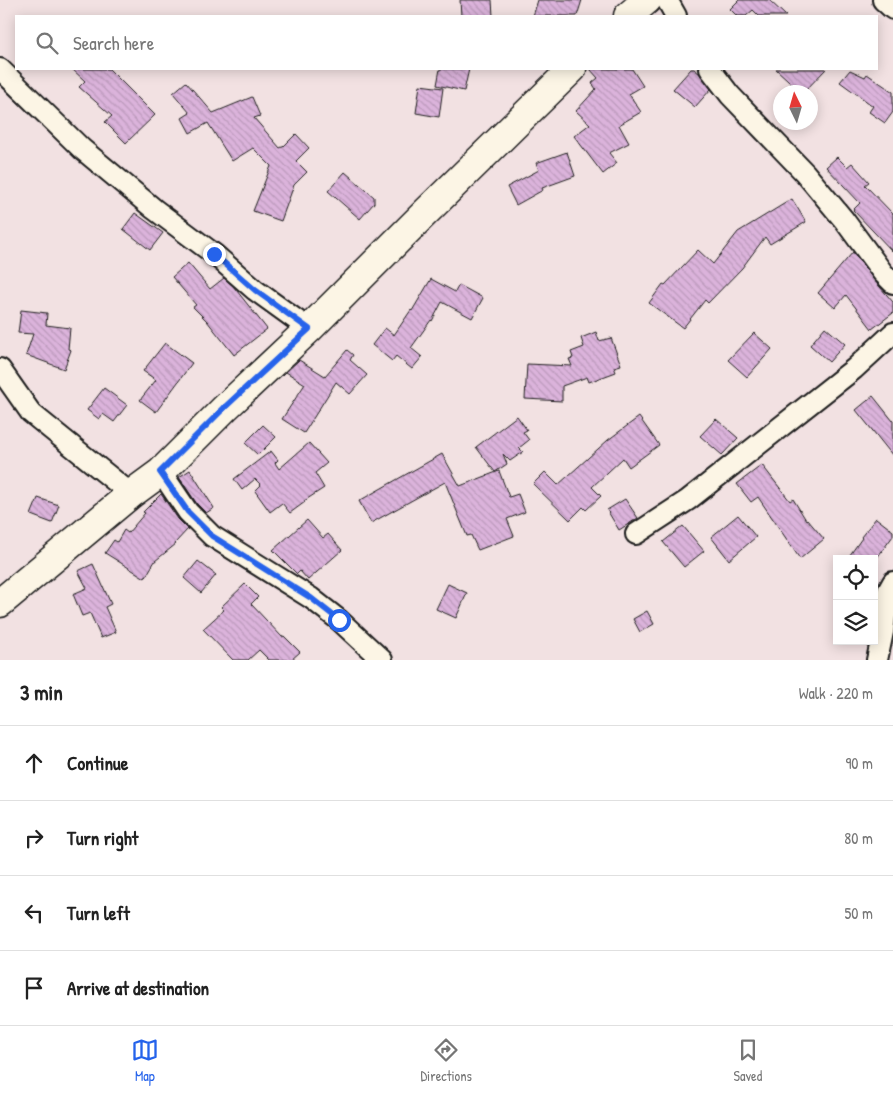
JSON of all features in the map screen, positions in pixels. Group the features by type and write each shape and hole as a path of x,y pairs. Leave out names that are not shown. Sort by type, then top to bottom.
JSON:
{"street":[{"path":"629,15 647,0"},
{"path":"667,0 675,15"},
{"path":"883,0 893,9"},
{"path":"0,68 82,149 154,209 214,254 255,290 309,329"},
{"path":"0,603 160,472 224,408 309,329 571,70"},
{"path":"711,70 730,95 805,173 844,220 883,273 893,283"},
{"path":"636,534 695,494 854,369 893,334"},
{"path":"0,369 31,413 131,494"},
{"path":"160,472 188,512 212,536 311,598 339,620 382,660"},
{"path":"877,660 883,632 888,591 893,582"}],"building":[{"path":"460,0 492,0 493,15 461,15"},
{"path":"538,0 582,0 577,15 533,15"},
{"path":"739,0 769,0 785,15 758,15 753,10 747,15 736,15 730,9"},
{"path":"73,70 110,70 155,115 126,143 105,122 112,116 79,87 85,81"},
{"path":"440,70 469,70 464,91 437,85"},
{"path":"591,70 633,70 643,86 629,94 641,112 619,125 629,143 609,153 617,163 603,174 574,136 590,124 576,111 596,89 592,83 598,78"},
{"path":"690,70 695,70 711,89 695,107 673,89"},
{"path":"777,70 825,70 811,85 793,85"},
{"path":"850,70 865,77 867,74 893,92 893,112 885,123 869,112 873,106 840,82"},
{"path":"186,82 213,113 252,97 260,116 254,118 280,148 296,134 309,148 296,161 307,172 294,185 281,221 253,211 271,166 253,148 232,161 208,123 190,133 182,118 190,113 173,93"},
{"path":"420,85 443,88 439,117 416,113"},
{"path":"567,152 575,176 542,188 543,190 516,205 507,187 539,170 536,163"},
{"path":"837,157 847,167 852,163 869,182 865,185 893,214 893,252 853,210 860,203 826,167"},
{"path":"345,172 374,197 374,203 360,219 328,191"},
{"path":"792,199 806,222 770,244 765,237 742,268 708,303 705,300 683,328 649,303 663,284 665,285 698,250 713,264 738,232"},
{"path":"135,213 163,233 150,250 123,229"},
{"path":"853,252 893,302 893,313 872,329 846,295 835,308 818,293"},
{"path":"188,263 210,289 224,278 233,286 267,329 234,355 207,321 193,307 196,305 172,277"},
{"path":"431,279 455,292 459,285 483,298 472,318 442,302 432,321 411,348 422,357 412,369 396,356 392,361 372,345 385,328 394,335 412,311"},
{"path":"21,310 47,313 46,325 70,328 68,349 71,350 64,369 26,355 33,334 18,333"},
{"path":"825,327 845,344 829,362 810,345"},
{"path":"596,332 599,341 611,338 621,365 614,367 616,372 589,382 587,377 562,386 562,401 525,399 527,364 572,366 569,359 573,358 571,352 584,347 581,338"},
{"path":"754,333 772,349 747,377 728,360"},
{"path":"165,343 192,363 156,412 140,400 156,380 143,371"},
{"path":"347,350 353,355 350,360 367,375 350,394 336,382 304,433 282,419 305,384 286,372 299,360 325,376"},
{"path":"104,388 127,405 114,422 103,414 99,419 87,410"},
{"path":"873,396 893,421 893,456 856,410"},
{"path":"517,416 527,430 523,432 529,440 519,448 523,452 510,461 503,454 507,464 495,472 476,447"},
{"path":"639,417 659,445 629,467 623,458 592,487 601,496 586,510 583,507 570,520 533,484 545,472 558,485 608,440"},
{"path":"716,419 738,438 722,455 700,436"},
{"path":"263,425 276,437 258,455 245,443"},
{"path":"309,443 327,463 315,473 324,488 290,513 282,503 270,512 255,491 261,485 255,479 242,490 234,479 271,451 278,460 275,463 279,469"},
{"path":"442,454 460,486 499,471 509,497 518,494 525,512 507,519 514,536 478,550 471,535 467,536 445,482 371,523 359,501"},
{"path":"762,465 790,501 793,499 806,520 824,539 800,559 758,497 751,502 737,484"},
{"path":"190,470 214,508 206,513 197,504 179,477"},
{"path":"161,494 178,519 188,529 176,544 155,561 145,578 105,553 114,540 117,542 124,530 128,533 145,513 143,512"},
{"path":"38,498 59,505 52,523 31,515"},
{"path":"625,499 638,518 619,530 607,510"},
{"path":"738,515 756,537 729,560 711,537"},
{"path":"876,518 893,531 893,536 878,556 850,555"},
{"path":"307,520 323,538 328,534 342,550 308,580 300,571 297,574 273,550"},
{"path":"683,526 704,551 684,567 663,542"},
{"path":"198,561 216,575 201,593 184,578"},
{"path":"93,564 111,604 105,607 116,632 101,638 90,613 82,616 73,594 87,588 78,571"},
{"path":"245,584 258,597 251,604 282,637 284,636 300,652 291,660 269,660 259,650 248,660 233,660 203,629 224,610 221,607"},
{"path":"448,584 467,593 456,618 436,609"},
{"path":"647,611 654,624 640,632 633,619"}],"route":[{"path":"214,254 255,290 309,329 224,408 160,472 188,512 212,536 311,598 339,620"}]}
